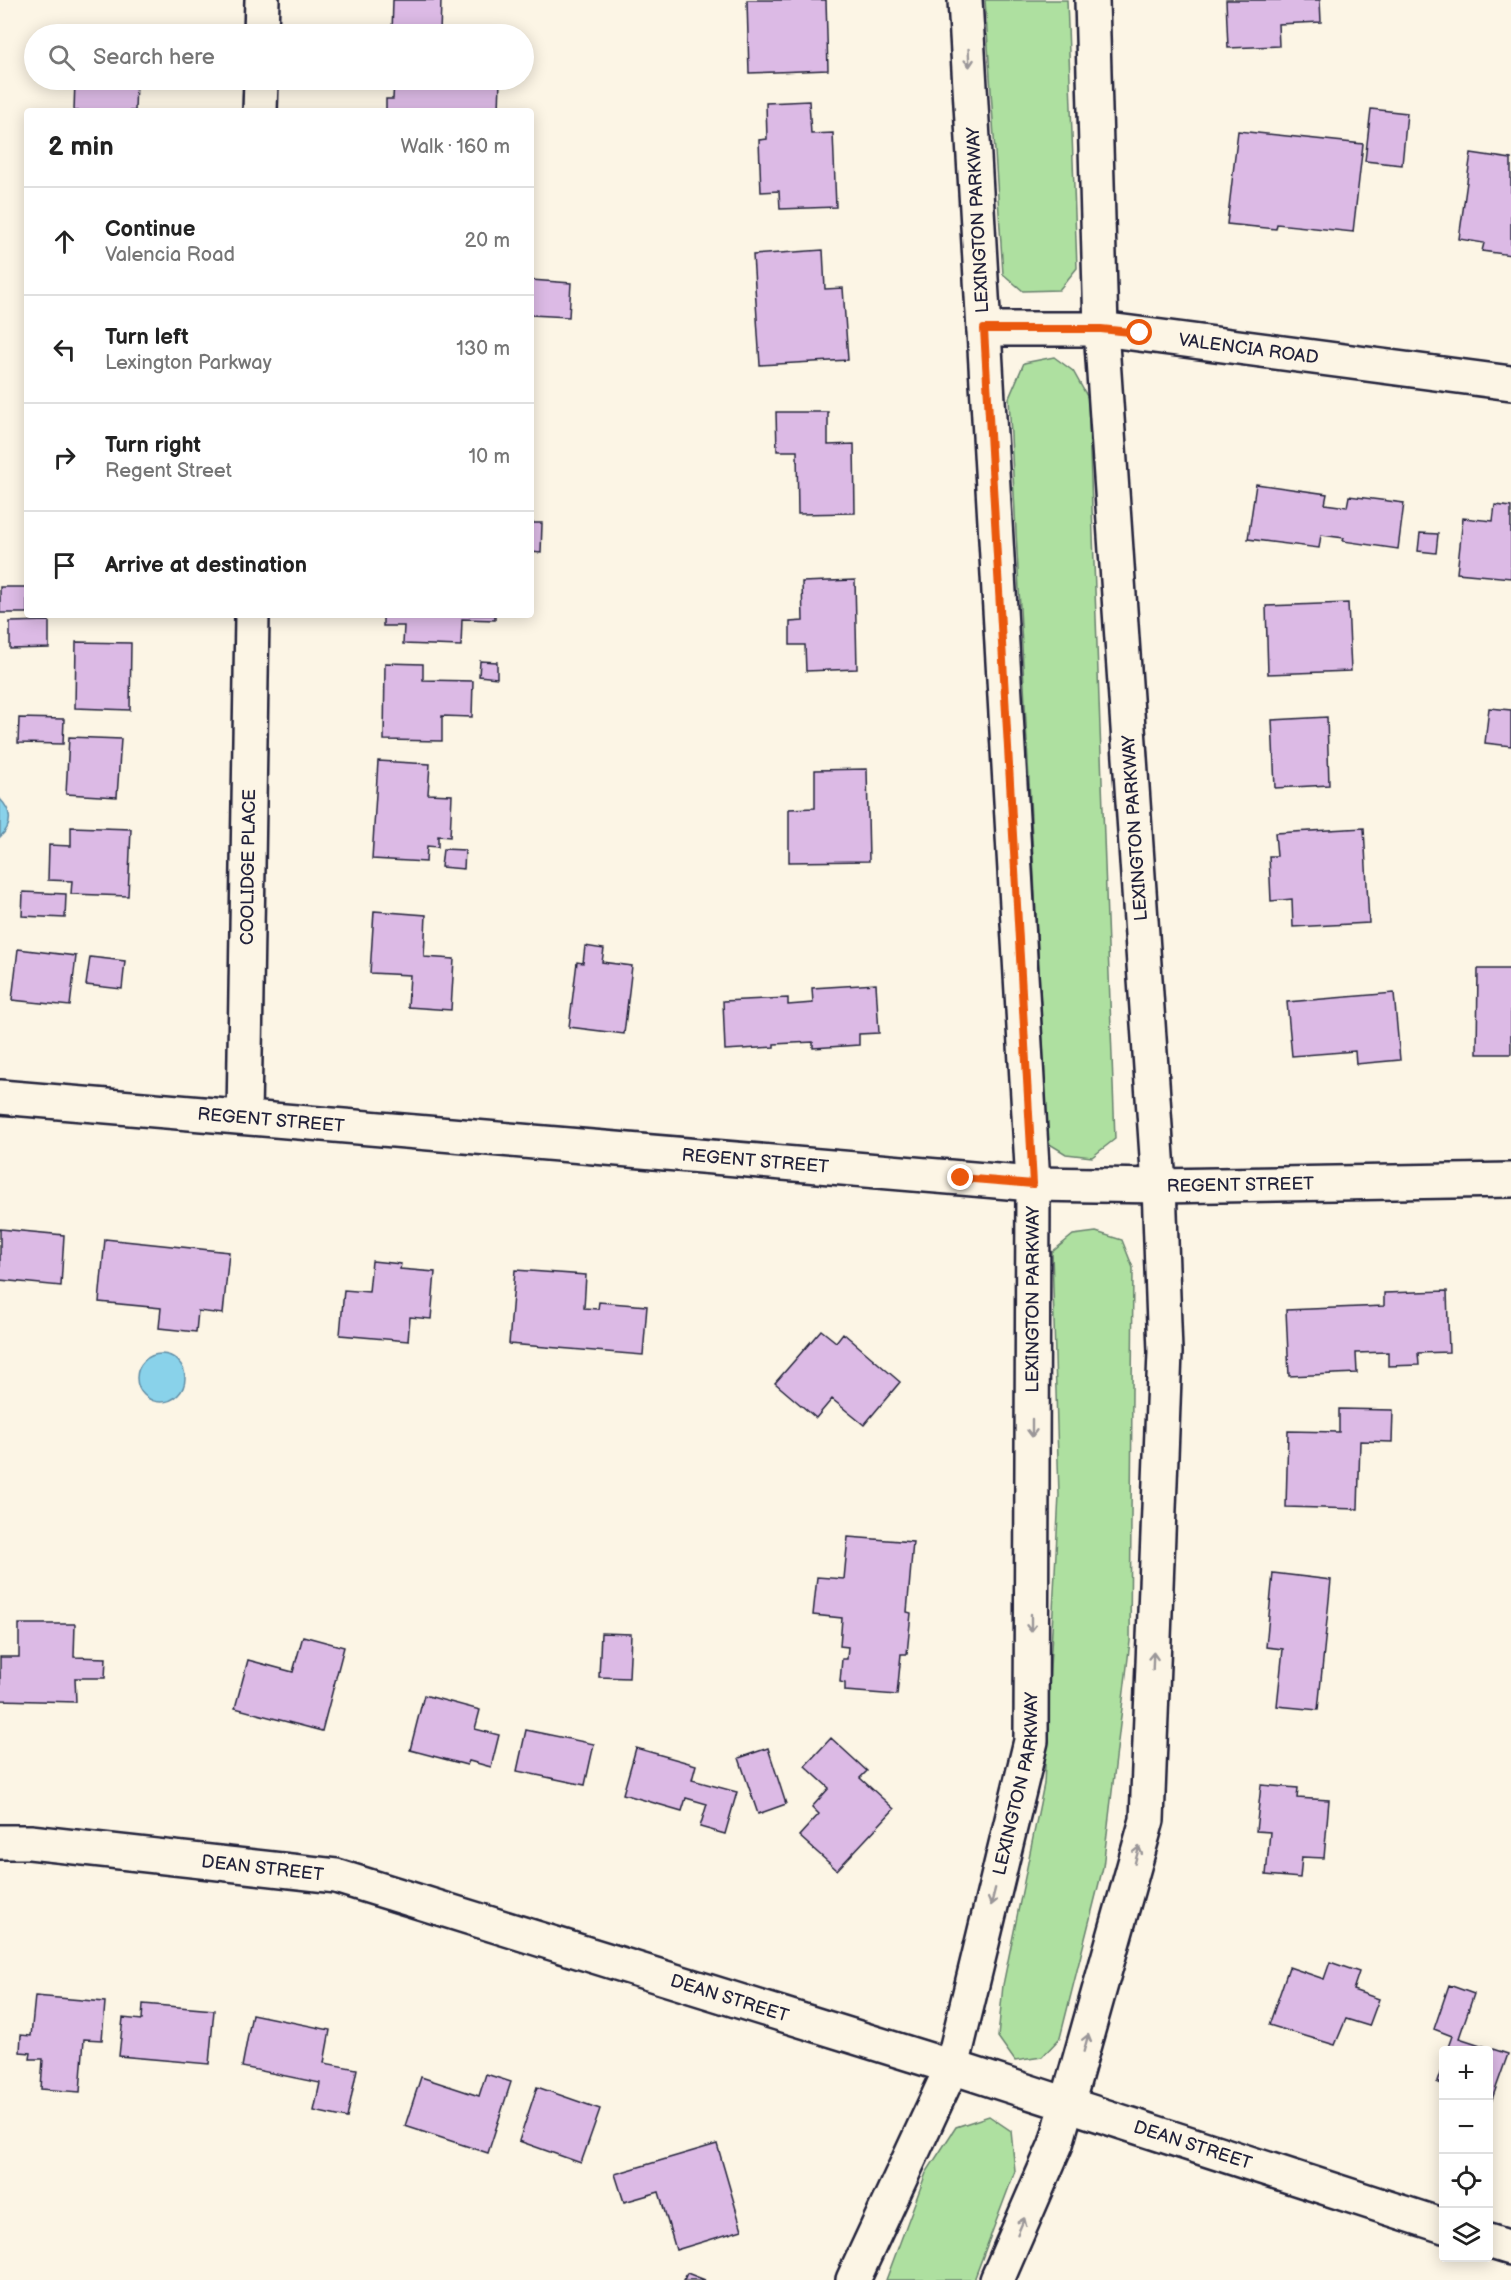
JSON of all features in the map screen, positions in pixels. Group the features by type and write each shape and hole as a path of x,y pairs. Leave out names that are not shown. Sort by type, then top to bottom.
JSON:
{"street":[{"path":"261,24 262,0"},
{"name":"LEXINGTON PARKWAY","path":"853,2280 952,2067 1031,1741 1033,1184 965,0"},
{"name":"LEXINGTON PARKWAY","path":"998,2280 1056,2144 1069,2105 1147,1820 1165,1353 1159,1186 1101,329 1092,0"},
{"path":"260,108 261,90"},
{"name":"VALENCIA ROAD","path":"984,329 1101,329 1511,383"},
{"name":"COOLIDGE PLACE","path":"244,1117 252,618"},
{"name":"REGENT STREET","path":"0,1097 1033,1184 1159,1186 1511,1180"},
{"name":"DEAN STREET","path":"0,1842 30,1842 336,1876 952,2067 1439,2225"},
{"path":"1493,2243 1511,2248"}],"green space":[{"path":"985,0 1067,0 1077,268 1059,290 1023,291 1003,274"},
{"path":"1054,357 1073,371 1088,398 1115,1139 1092,1157 1066,1154 1048,1143 1009,398 1024,363"},
{"path":"1096,1232 1122,1240 1133,1268 1130,1641 1103,1867 1060,2038 1042,2057 1015,2061 998,2037 1003,1985 1044,1784 1059,1495 1052,1252 1073,1235"},
{"path":"989,2116 1011,2131 1015,2171 974,2280 886,2280 926,2173 956,2127"}],"water":[{"path":"0,799 9,813 9,823 0,837"},
{"path":"156,1354 166,1354 178,1361 185,1373 185,1383 178,1395 166,1402 156,1402 141,1391 137,1383 137,1373 148,1358"}],"building":[{"path":"393,0 441,0 440,24 392,24"},
{"path":"747,0 826,0 828,70 749,73"},
{"path":"1226,0 1320,0 1321,22 1278,24 1279,46 1228,48"},
{"path":"75,90 136,90 135,108 74,108"},
{"path":"393,90 500,90 499,108 386,108 386,99 393,99"},
{"path":"809,101 811,134 833,133 836,207 780,209 779,191 761,192 759,140 767,139 766,103"},
{"path":"1371,109 1407,113 1402,165 1365,161"},
{"path":"1238,131 1363,144 1353,232 1277,224 1276,229 1227,224"},
{"path":"1471,153 1511,159 1511,255 1482,251 1484,243 1459,239"},
{"path":"823,250 825,289 843,288 848,360 760,365 753,255"},
{"path":"534,280 571,283 569,317 534,315"},
{"path":"776,412 828,412 828,445 854,444 855,513 798,514 797,451 777,451"},
{"path":"1256,484 1327,494 1325,504 1347,507 1349,496 1404,503 1398,549 1343,541 1344,538 1321,535 1319,548 1248,539"},
{"path":"1495,505 1511,507 1511,578 1457,573 1463,518 1493,521"},
{"path":"534,523 542,523 541,553 534,552"},
{"path":"1420,533 1438,534 1436,553 1418,551"},
{"path":"855,580 857,669 806,671 805,645 790,645 790,622 803,621 802,582"},
{"path":"0,587 24,587 24,613 0,613"},
{"path":"1348,603 1351,671 1268,674 1266,606"},
{"path":"383,618 495,618 495,620 462,619 461,646 403,644 404,626 383,626"},
{"path":"49,621 49,648 10,649 10,622"},
{"path":"76,642 131,643 130,710 75,708"},
{"path":"480,661 497,662 497,678 479,676"},
{"path":"385,663 423,664 423,680 473,681 472,717 442,716 442,741 384,740"},
{"path":"1489,708 1511,710 1511,746 1485,743"},
{"path":"1327,717 1329,785 1275,788 1272,720"},
{"path":"19,718 64,719 63,744 18,743"},
{"path":"69,737 121,739 117,797 66,794"},
{"path":"378,761 430,764 428,794 452,795 450,837 438,836 438,847 427,846 426,862 372,859"},
{"path":"867,769 869,861 789,862 789,809 815,808 815,770"},
{"path":"71,827 131,829 128,896 71,894 72,881 48,880 49,845 71,846"},
{"path":"1364,828 1369,923 1293,927 1292,899 1271,901 1269,856 1277,856 1275,833"},
{"path":"443,849 465,850 464,869 441,867"},
{"path":"23,892 66,894 65,918 22,916"},
{"path":"374,911 426,915 424,957 454,959 451,1010 408,1007 410,975 370,973"},
{"path":"585,946 604,949 602,962 632,966 624,1034 569,1027 577,962 583,963"},
{"path":"18,949 76,956 70,1006 12,1000"},
{"path":"90,957 125,961 122,989 86,985"},
{"path":"1478,969 1511,969 1511,1054 1477,1054"},
{"path":"876,984 879,1033 859,1034 859,1045 813,1048 813,1042 725,1050 723,1001 788,998 788,1005 813,1003 812,988"},
{"path":"1394,993 1400,1060 1356,1064 1355,1051 1292,1056 1287,1002"},
{"path":"0,1229 64,1235 61,1286 0,1280"},
{"path":"105,1239 229,1252 223,1314 198,1311 196,1332 159,1328 161,1308 99,1302"},
{"path":"372,1261 401,1264 400,1269 435,1272 431,1319 410,1317 408,1341 340,1335 344,1290 369,1292"},
{"path":"515,1270 586,1275 584,1308 598,1309 599,1302 647,1306 643,1355 509,1344"},
{"path":"1447,1291 1449,1352 1418,1353 1419,1365 1388,1366 1388,1352 1356,1353 1357,1373 1289,1376 1286,1310 1384,1306 1384,1293"},
{"path":"821,1330 836,1342 843,1333 900,1382 864,1425 832,1399 816,1418 775,1383"},
{"path":"1339,1409 1393,1410 1392,1442 1360,1441 1358,1509 1286,1507 1288,1431 1339,1432"},
{"path":"848,1537 913,1542 907,1612 911,1613 907,1654 901,1654 897,1695 845,1691 845,1683 840,1682 842,1659 847,1659 848,1647 840,1646 842,1618 813,1615 817,1577 844,1579"},
{"path":"1273,1573 1331,1580 1318,1710 1277,1706 1283,1649 1266,1647"},
{"path":"19,1624 75,1624 74,1657 106,1658 105,1678 75,1678 76,1702 0,1700 0,1657 19,1657"},
{"path":"601,1633 631,1634 629,1678 599,1677"},
{"path":"303,1636 344,1647 322,1731 235,1708 248,1660 293,1672"},
{"path":"424,1695 480,1710 475,1729 499,1735 491,1767 469,1761 467,1765 410,1750"},
{"path":"526,1730 594,1744 585,1785 517,1771"},
{"path":"831,1738 867,1771 860,1778 894,1809 837,1870 799,1836 819,1814 812,1807 829,1788 805,1766"},
{"path":"636,1748 696,1765 692,1780 737,1792 725,1834 700,1827 707,1804 686,1798 682,1811 623,1794"},
{"path":"768,1748 786,1804 758,1814 739,1758"},
{"path":"1261,1785 1298,1788 1297,1798 1329,1800 1324,1858 1302,1857 1300,1878 1266,1875 1270,1832 1256,1831"},
{"path":"1330,1962 1359,1972 1353,1990 1379,1999 1369,2026 1346,2019 1335,2045 1269,2025 1289,1967 1324,1979"},
{"path":"1449,1985 1474,1994 1459,2038 1484,2046 1448,2046 1452,2036 1434,2029"},
{"path":"35,1996 105,2002 102,2040 84,2039 80,2092 41,2089 43,2059 30,2059 31,2053 20,2052 21,2035 31,2036"},
{"path":"143,2004 214,2010 209,2064 119,2056 123,2018 142,2020"},
{"path":"252,2014 330,2030 324,2063 357,2069 347,2118 314,2111 320,2083 242,2067"},
{"path":"1493,2049 1508,2054 1493,2096"},
{"path":"486,2074 511,2082 488,2153 405,2126 421,2077 479,2096"},
{"path":"537,2087 600,2109 581,2163 519,2141"},
{"path":"717,2144 742,2230 676,2250 659,2192 624,2202 615,2174"},
{"path":"687,2273 705,2280 684,2280"}],"route":[{"path":"961,1178 1033,1184 984,329 1101,329 1140,333"}]}
